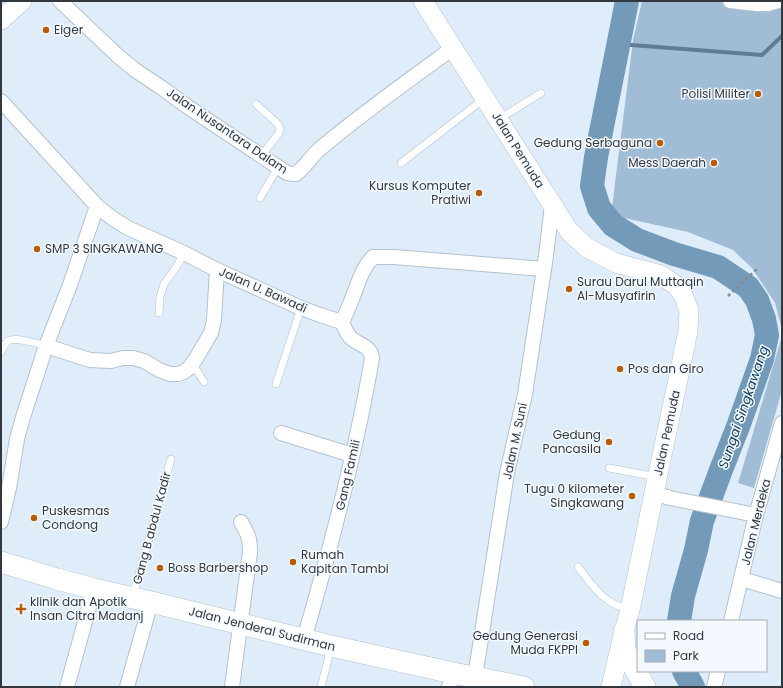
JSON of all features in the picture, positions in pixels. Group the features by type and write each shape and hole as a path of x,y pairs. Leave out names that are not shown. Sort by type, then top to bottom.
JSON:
{"main road":[{"path":"1,20 22,1"},
{"name":"Jalan Pemuda","path":"423,1 569,230 586,247 616,263 661,275 677,286 684,296 689,311 688,331 676,390 660,489 611,687"},
{"name":"Jalan Jenderal Sudirman","path":"1,562 94,589 304,639 451,680 475,677 524,687"},
{"path":"624,631 625,650 645,687"}],"street":[{"name":"Jalan Nusantara Dalam","path":"60,1 118,56 135,70 261,156 287,173 292,174 296,174 325,144 393,91 453,48"},
{"path":"730,1 757,4 768,4 778,1"},
{"name":"Jalan U. Bawadi","path":"1,101 97,206 112,218 128,228 301,308 342,322"},
{"name":"Jalan M. Suni","path":"475,677 506,480 525,394 546,256 552,205"},
{"path":"1,522 9,488 17,439 23,417 46,346 97,206"},
{"path":"342,322 361,274 368,262 374,257 394,257 544,269"},
{"path":"46,346 90,360 133,358 144,361 159,370 170,374 184,372 189,368 213,327 217,270"},
{"name":"Gang Famili","path":"304,639 341,506 368,386 372,358 370,350 351,338 342,322"},
{"name":"Jalan Merdeka","path":"731,620 756,515 782,423"},
{"path":"281,432 352,455"},
{"path":"660,489 756,515"},
{"path":"232,687 250,552 249,538 241,522"},
{"path":"742,579 782,591"},
{"path":"67,687 94,589"},
{"path":"128,687 142,600"},
{"path":"714,687 718,672"}],"lane":[{"path":"498,119 541,93"},
{"path":"401,163 485,98"},
{"path":"256,104 278,124 280,128 279,133 261,156"},
{"path":"260,198 278,167"},
{"path":"159,313 160,297 164,284 184,253"},
{"path":"276,384 301,308"},
{"path":"1,352 9,340 16,339 46,346"},
{"path":"192,363 204,382"},
{"name":"Gang B abdul Kadir","path":"142,600 171,459"},
{"path":"609,468 660,489"},
{"path":"578,567 602,596 609,602 630,610"},
{"path":"321,687 331,646"}],"path":[{"path":"728,296 758,268"}],"green space":[{"path":"642,1 782,1 782,330 775,303 752,268 733,250 688,232 611,215 633,40"},
{"path":"782,336 782,390 754,488 738,483"}],"waterway":[{"name":"Sungai Singkawang","path":"627,1 596,157 592,186 599,208 613,225 637,240 674,254 718,267 748,287 757,300 764,319 767,335 762,359 702,521 696,550 683,596 679,620"},
{"path":"618,44 762,55 782,36"},
{"name":"Sungai Singkawang","path":"685,672 693,687"}],"place":[{"name":"Eiger","path":"46,30"},
{"name":"Polisi Militer","path":"758,94"},
{"name":"Gedung Serbaguna","path":"660,143"},
{"name":"Mess Daerah","path":"714,163"},
{"name":"Kursus Komputer Pratiwi","path":"479,193"},
{"name":"SMP 3 SINGKAWANG","path":"37,249"},
{"name":"Surau Darul Muttaqin Al-Musyafirin","path":"569,289"},
{"name":"Pos dan Giro","path":"620,369"},
{"name":"Gedung Pancasila","path":"609,442"},
{"name":"Tugu 0 kilometer Singkawang","path":"632,496"},
{"name":"Puskesmas Condong","path":"34,518"},
{"name":"Rumah Kapitan Tambi","path":"293,562"},
{"name":"Boss Barbershop","path":"160,568"},
{"name":"klinik dan Apotik Insan Citra Madanj","path":"21,609"},
{"name":"Gedung Generasi Muda FKPPI","path":"586,643"}]}
